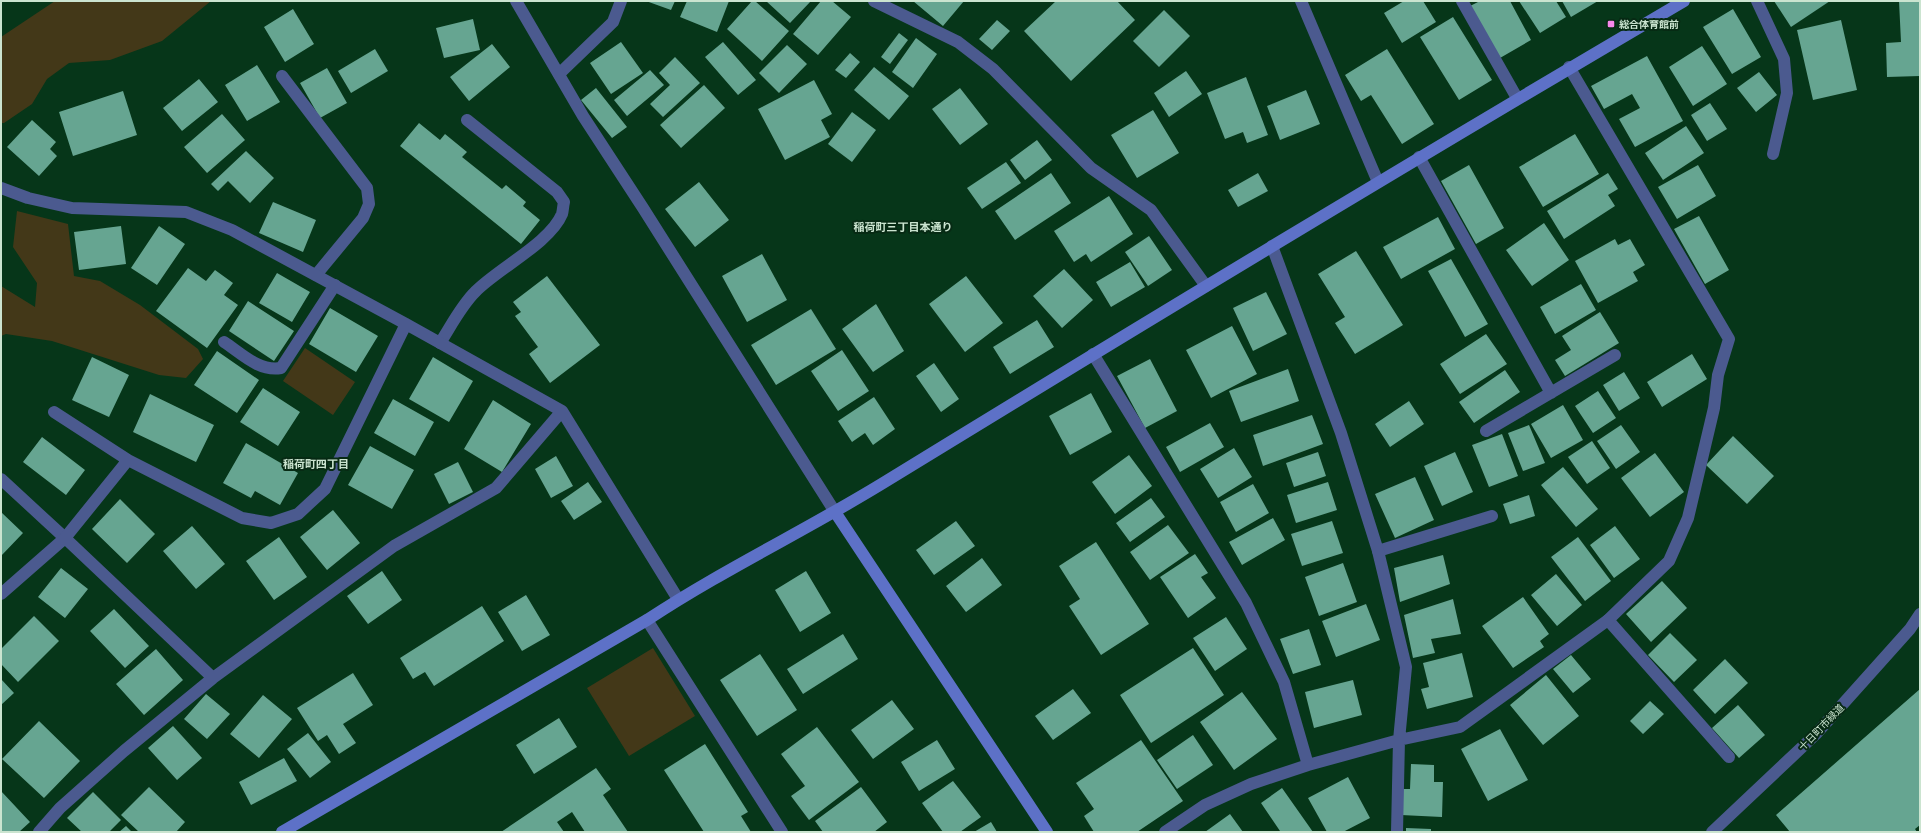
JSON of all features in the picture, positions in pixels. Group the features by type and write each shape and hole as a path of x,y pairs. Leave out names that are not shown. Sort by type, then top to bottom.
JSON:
{"street":[{"path":"516,1 560,74 583,116 835,512 1047,832"},
{"path":"560,74 613,22 621,1"},
{"path":"874,1 958,42 993,70 1091,168 1151,210 1206,286"},
{"path":"1301,1 1378,182"},
{"path":"1462,1 1517,98"},
{"path":"282,832 646,620 678,599 835,512 1517,98 1684,1"},
{"path":"1757,1 1784,59 1787,93 1773,154"},
{"path":"1165,832 1205,805 1251,784 1308,765 1398,740 1460,727 1608,620 1669,561 1688,518 1714,408 1718,374 1729,339 1570,68"},
{"path":"282,76 367,188 369,204 363,218 316,275"},
{"path":"440,343 474,293 487,280 513,263 551,230 562,214 564,202 557,192 467,120"},
{"path":"1419,157 1552,393"},
{"path":"1,188 28,198 72,208 186,212 232,230 406,324 562,412 678,599"},
{"path":"1272,246 1341,434 1378,551 1406,668 1398,740 1397,832"},
{"path":"224,342 263,368 272,370 281,368 335,285"},
{"path":"54,412 128,460 242,518 271,523 298,514 325,489 406,324"},
{"path":"1093,354 1246,603 1284,682 1308,765"},
{"path":"1486,431 1615,355"},
{"path":"39,832 60,808 124,751 213,678 394,546 496,488 562,412"},
{"path":"1,594 65,538 128,460"},
{"path":"1,478 213,678"},
{"path":"1378,551 1492,516"},
{"name":"十日町市緑道","path":"1712,832 1816,734 1910,630 1920,614"},
{"path":"646,620 782,832"},
{"path":"1608,620 1729,757"}],"shaded area":[{"path":"55,1 211,1 162,41 110,60 69,63 47,79 32,104 4,123 1,123 1,37"},
{"path":"17,211 68,224 74,276 100,281 140,305 198,349 203,359 186,378 159,375 52,341 6,334 1,336 1,286 35,307 37,283 13,247"},
{"path":"305,348 355,382 333,415 283,381"},
{"path":"653,648 695,716 629,756 587,688"}],"building":[{"path":"646,1 675,1 671,10"},
{"path":"687,1 729,1 717,32 680,17"},
{"path":"752,1 755,1 789,31 762,61 727,29"},
{"path":"766,1 811,1 790,23"},
{"path":"821,1 832,1 851,17 818,55 793,34"},
{"path":"913,1 964,1 943,26"},
{"path":"1056,1 1117,1 1135,20 1071,81 1024,31"},
{"path":"1404,1 1423,1 1436,22 1402,43 1384,13"},
{"path":"1480,1 1510,1 1531,40 1500,58 1470,6"},
{"path":"1519,1 1556,1 1566,17 1540,33"},
{"path":"1562,1 1598,1 1571,17"},
{"path":"1774,1 1830,1 1791,27"},
{"path":"1899,1 1920,1 1920,76 1887,77 1886,43 1901,42"},
{"path":"293,9 314,44 285,62 264,27"},
{"path":"1733,9 1761,57 1732,74 1703,27"},
{"path":"1164,10 1190,36 1159,67 1133,41"},
{"path":"1453,17 1492,80 1459,100 1420,37"},
{"path":"473,19 480,50 444,58 436,28"},
{"path":"997,20 1010,31 992,50 979,39"},
{"path":"1841,20 1857,90 1813,100 1797,30"},
{"path":"899,33 908,40 890,64 881,57"},
{"path":"916,38 937,54 913,88 892,72"},
{"path":"621,42 643,73 611,94 590,63"},
{"path":"723,42 756,80 738,95 705,57"},
{"path":"492,44 510,67 469,101 450,77"},
{"path":"787,45 807,64 779,93 759,73"},
{"path":"1702,46 1727,84 1693,106 1669,67"},
{"path":"375,49 388,71 351,93 338,71"},
{"path":"1387,49 1434,124 1402,144 1371,95 1361,101 1345,75"},
{"path":"850,53 860,62 846,78 835,70"},
{"path":"1647,56 1683,121 1635,147 1619,119 1640,108 1632,94 1604,109 1591,86"},
{"path":"675,57 700,83 663,117 650,104 670,85 659,73"},
{"path":"257,65 280,102 247,121 225,85"},
{"path":"874,67 909,96 889,120 854,90"},
{"path":"327,68 347,103 320,118 300,83"},
{"path":"650,70 664,85 627,116 614,100"},
{"path":"1186,71 1202,94 1169,117 1154,93"},
{"path":"1759,72 1777,95 1756,112 1737,88"},
{"path":"1246,77 1268,135 1247,143 1243,132 1225,139 1207,93"},
{"path":"199,79 218,102 182,131 163,108"},
{"path":"814,80 832,114 821,120 830,137 785,160 758,109"},
{"path":"704,85 725,108 681,148 660,125"},
{"path":"596,88 627,127 612,138 581,100"},
{"path":"960,88 988,124 960,145 932,109"},
{"path":"1306,90 1320,124 1280,140 1267,106"},
{"path":"123,91 137,135 73,156 59,112"},
{"path":"1710,103 1727,129 1707,141 1691,115"},
{"path":"1153,110 1179,153 1137,178 1111,135"},
{"path":"852,112 876,130 852,162 828,144"},
{"path":"222,114 245,140 207,173 184,147"},
{"path":"32,120 56,142 50,149 57,156 39,176 7,147"},
{"path":"419,123 440,140 445,134 467,152 462,157 502,189 506,185 526,202 523,206 540,220 521,244 400,146"},
{"path":"1686,126 1704,153 1663,180 1645,153"},
{"path":"1575,134 1599,174 1543,207 1519,167"},
{"path":"1037,140 1052,160 1025,180 1010,160"},
{"path":"246,151 274,178 250,203 228,181 218,191 211,184"},
{"path":"1006,162 1021,183 982,209 967,188"},
{"path":"1469,165 1504,228 1476,244 1441,181"},
{"path":"1698,165 1716,196 1677,219 1658,187"},
{"path":"1051,173 1071,203 1015,240 995,211"},
{"path":"1258,173 1268,191 1238,207 1228,190"},
{"path":"1608,173 1618,189 1608,195 1615,206 1564,239 1547,211"},
{"path":"699,182 729,220 695,247 665,209"},
{"path":"1109,196 1133,234 1091,262 1086,254 1074,262 1054,231"},
{"path":"273,202 316,220 303,252 259,233"},
{"path":"1699,216 1729,270 1705,284 1674,229"},
{"path":"1438,217 1455,249 1401,279 1383,247"},
{"path":"1544,223 1569,260 1532,286 1506,250"},
{"path":"121,226 126,264 79,270 74,232"},
{"path":"159,226 185,244 157,285 131,268"},
{"path":"1149,236 1172,270 1148,286 1125,252"},
{"path":"1615,239 1618,245 1630,239 1645,265 1633,272 1638,281 1598,303 1575,261"},
{"path":"1356,251 1403,325 1355,354 1335,323 1345,317 1318,274"},
{"path":"762,254 787,300 747,322 722,276"},
{"path":"1451,259 1488,324 1465,337 1428,271"},
{"path":"1130,262 1145,287 1111,307 1096,282"},
{"path":"188,268 206,281 215,270 233,283 224,295 238,305 207,348 156,311"},
{"path":"1064,269 1093,300 1062,328 1033,296"},
{"path":"277,273 310,292 292,322 259,303"},
{"path":"547,276 600,345 550,383 529,354 538,347 515,316 521,312 513,302"},
{"path":"966,276 1003,323 965,352 929,304"},
{"path":"1581,284 1596,310 1555,334 1540,307"},
{"path":"1266,292 1287,334 1253,351 1233,308"},
{"path":"248,301 294,331 274,361 229,331"},
{"path":"876,304 904,351 873,372 842,329"},
{"path":"330,308 378,336 356,372 309,344"},
{"path":"811,309 836,349 776,385 751,345"},
{"path":"1600,312 1619,343 1565,376 1555,360 1571,350 1562,336"},
{"path":"1037,320 1054,347 1010,374 993,347"},
{"path":"1232,326 1257,374 1211,398 1186,350"},
{"path":"1486,334 1507,364 1460,394 1440,364"},
{"path":"842,350 869,391 838,411 811,371"},
{"path":"217,351 259,380 237,413 194,385"},
{"path":"1692,354 1707,379 1662,407 1647,382"},
{"path":"92,357 129,375 109,417 72,400"},
{"path":"433,357 473,381 449,422 409,399"},
{"path":"1150,359 1177,411 1145,428 1117,376"},
{"path":"934,363 959,399 941,412 916,376"},
{"path":"1288,369 1299,401 1241,422 1229,391"},
{"path":"1505,370 1520,392 1474,423 1459,402"},
{"path":"1624,372 1640,398 1619,411 1603,385"},
{"path":"263,388 300,412 278,446 240,422"},
{"path":"1598,391 1616,418 1593,433 1575,406"},
{"path":"1091,393 1112,432 1070,455 1049,416"},
{"path":"150,394 214,425 196,462 133,432"},
{"path":"874,397 895,429 873,445 865,433 852,442 838,421"},
{"path":"393,399 434,422 415,456 374,433"},
{"path":"493,400 531,424 502,472 464,449"},
{"path":"1409,401 1424,424 1390,447 1375,424"},
{"path":"1563,405 1583,440 1551,458 1531,424"},
{"path":"1312,415 1323,444 1263,466 1253,435"},
{"path":"1210,423 1224,447 1180,472 1166,447"},
{"path":"1529,425 1545,463 1523,471 1508,433"},
{"path":"1621,425 1640,452 1616,469 1597,441"},
{"path":"1502,434 1518,476 1489,487 1472,445"},
{"path":"1733,436 1774,476 1747,504 1706,465"},
{"path":"42,437 85,470 66,495 23,462"},
{"path":"1592,441 1610,468 1587,484 1568,457"},
{"path":"246,443 298,473 280,505 255,491 251,498 223,483"},
{"path":"370,446 414,470 392,509 348,485"},
{"path":"1234,448 1252,477 1218,498 1200,469"},
{"path":"1318,452 1326,476 1294,487 1286,463"},
{"path":"1455,452 1473,492 1442,506 1424,466"},
{"path":"1655,453 1684,492 1650,517 1621,478"},
{"path":"1129,455 1152,486 1115,514 1092,482"},
{"path":"556,456 573,486 551,498 535,469"},
{"path":"458,462 473,492 449,504 434,474"},
{"path":"1563,467 1598,509 1576,527 1541,485"},
{"path":"1415,477 1434,520 1395,538 1375,494"},
{"path":"588,482 602,502 574,520 561,501"},
{"path":"1328,482 1337,510 1296,523 1287,495"},
{"path":"1253,484 1269,513 1236,532 1220,502"},
{"path":"1529,495 1535,516 1510,524 1503,504"},
{"path":"1151,498 1165,517 1130,542 1116,523"},
{"path":"120,499 155,534 127,563 92,529"},
{"path":"333,510 360,543 327,570 300,537"},
{"path":"1,512 23,533 1,556"},
{"path":"1273,518 1285,540 1242,565 1229,542"},
{"path":"956,521 975,546 934,575 916,550"},
{"path":"1332,521 1343,553 1302,566 1291,534"},
{"path":"1168,525 1189,553 1150,580 1130,552"},
{"path":"192,526 225,564 196,589 163,551"},
{"path":"1615,526 1640,559 1614,578 1590,545"},
{"path":"279,537 307,577 274,600 246,561"},
{"path":"1578,537 1611,581 1585,601 1551,557"},
{"path":"1096,542 1149,624 1101,655 1069,606 1080,599 1059,566"},
{"path":"1195,554 1208,573 1201,577 1216,598 1188,618 1160,577"},
{"path":"1443,555 1450,584 1400,602 1394,568"},
{"path":"982,558 1002,585 966,612 946,586"},
{"path":"1343,563 1357,602 1319,616 1305,577"},
{"path":"61,568 88,589 65,618 38,597"},
{"path":"382,571 402,600 368,624 347,596"},
{"path":"806,571 831,613 800,632 775,590"},
{"path":"1556,574 1582,605 1557,626 1531,595"},
{"path":"1662,581 1687,608 1651,642 1626,614"},
{"path":"526,595 550,635 522,651 498,612"},
{"path":"1523,597 1549,634 1540,641 1544,647 1513,668 1482,626"},
{"path":"1453,599 1461,634 1431,639 1435,653 1413,658 1404,615"},
{"path":"1366,604 1380,640 1336,657 1322,621"},
{"path":"482,606 504,641 434,686 425,672 413,679 400,658"},
{"path":"114,609 149,646 125,668 90,631"},
{"path":"34,616 59,641 18,682 1,664 1,649"},
{"path":"1226,617 1247,649 1215,671 1193,638"},
{"path":"1309,629 1321,665 1293,674 1280,639"},
{"path":"1670,633 1697,660 1674,682 1648,655"},
{"path":"843,634 858,659 803,694 787,669"},
{"path":"1193,648 1224,695 1151,743 1120,695"},
{"path":"156,649 183,680 144,715 116,684"},
{"path":"1462,653 1473,697 1427,709 1421,689 1429,687 1423,663"},
{"path":"760,654 797,710 757,736 720,680"},
{"path":"1571,655 1591,679 1573,693 1553,669"},
{"path":"1725,659 1748,683 1715,714 1693,690"},
{"path":"353,673 373,705 343,724 356,743 339,754 327,735 318,741 297,708"},
{"path":"1546,675 1579,716 1543,745 1510,705"},
{"path":"1,679 14,693 1,705"},
{"path":"1353,680 1362,715 1314,728 1305,692"},
{"path":"1073,689 1091,713 1053,740 1035,716"},
{"path":"1920,689 1920,825 1915,829 1917,832 1790,832 1776,815"},
{"path":"1242,692 1277,739 1234,770 1200,722"},
{"path":"206,694 230,714 207,739 184,719"},
{"path":"263,695 292,719 259,758 230,734"},
{"path":"892,700 914,729 873,759 851,730"},
{"path":"1650,701 1664,714 1643,734 1630,721"},
{"path":"1738,705 1765,735 1739,758 1712,728"},
{"path":"559,718 577,747 534,774 516,745"},
{"path":"39,721 80,761 44,798 2,759"},
{"path":"173,726 202,758 177,780 148,748"},
{"path":"817,727 859,782 809,820 791,796 805,786 781,754"},
{"path":"1500,729 1528,780 1488,801 1461,749"},
{"path":"308,733 331,762 310,778 287,749"},
{"path":"1193,735 1213,765 1177,789 1157,760"},
{"path":"937,740 955,769 919,791 901,762"},
{"path":"1141,740 1183,801 1137,832 1094,832 1084,816 1094,809 1076,783"},
{"path":"705,744 748,812 741,816 751,832 704,832 664,770"},
{"path":"284,758 297,781 251,805 239,782"},
{"path":"1411,764 1434,765 1434,782 1443,782 1442,817 1401,815 1402,789 1410,789"},
{"path":"596,768 611,789 603,795 628,832 585,832 572,812 557,822 564,832 501,832"},
{"path":"1348,777 1370,818 1343,832 1327,832 1308,798"},
{"path":"953,781 981,817 960,832 943,832 922,803"},
{"path":"149,787 185,822 176,832 139,832 121,815"},
{"path":"861,787 887,822 874,832 823,832 815,821"},
{"path":"1282,788 1313,832 1278,832 1280,831 1261,803"},
{"path":"1,791 30,822 19,832 1,832"},
{"path":"93,792 121,820 109,832 82,832 67,818"},
{"path":"1230,814 1243,832 1205,832"},
{"path":"991,822 997,832 974,832"},
{"path":"126,826 132,832 119,832"},
{"path":"1406,828 1431,829 1431,832 1406,832"}],"place":[{"name":"総合体育館前","path":"1611,24"}],"district":[{"name":"稲荷町三丁目本通り","path":"903,227"},
{"name":"稲荷町四丁目","path":"316,464"}]}
